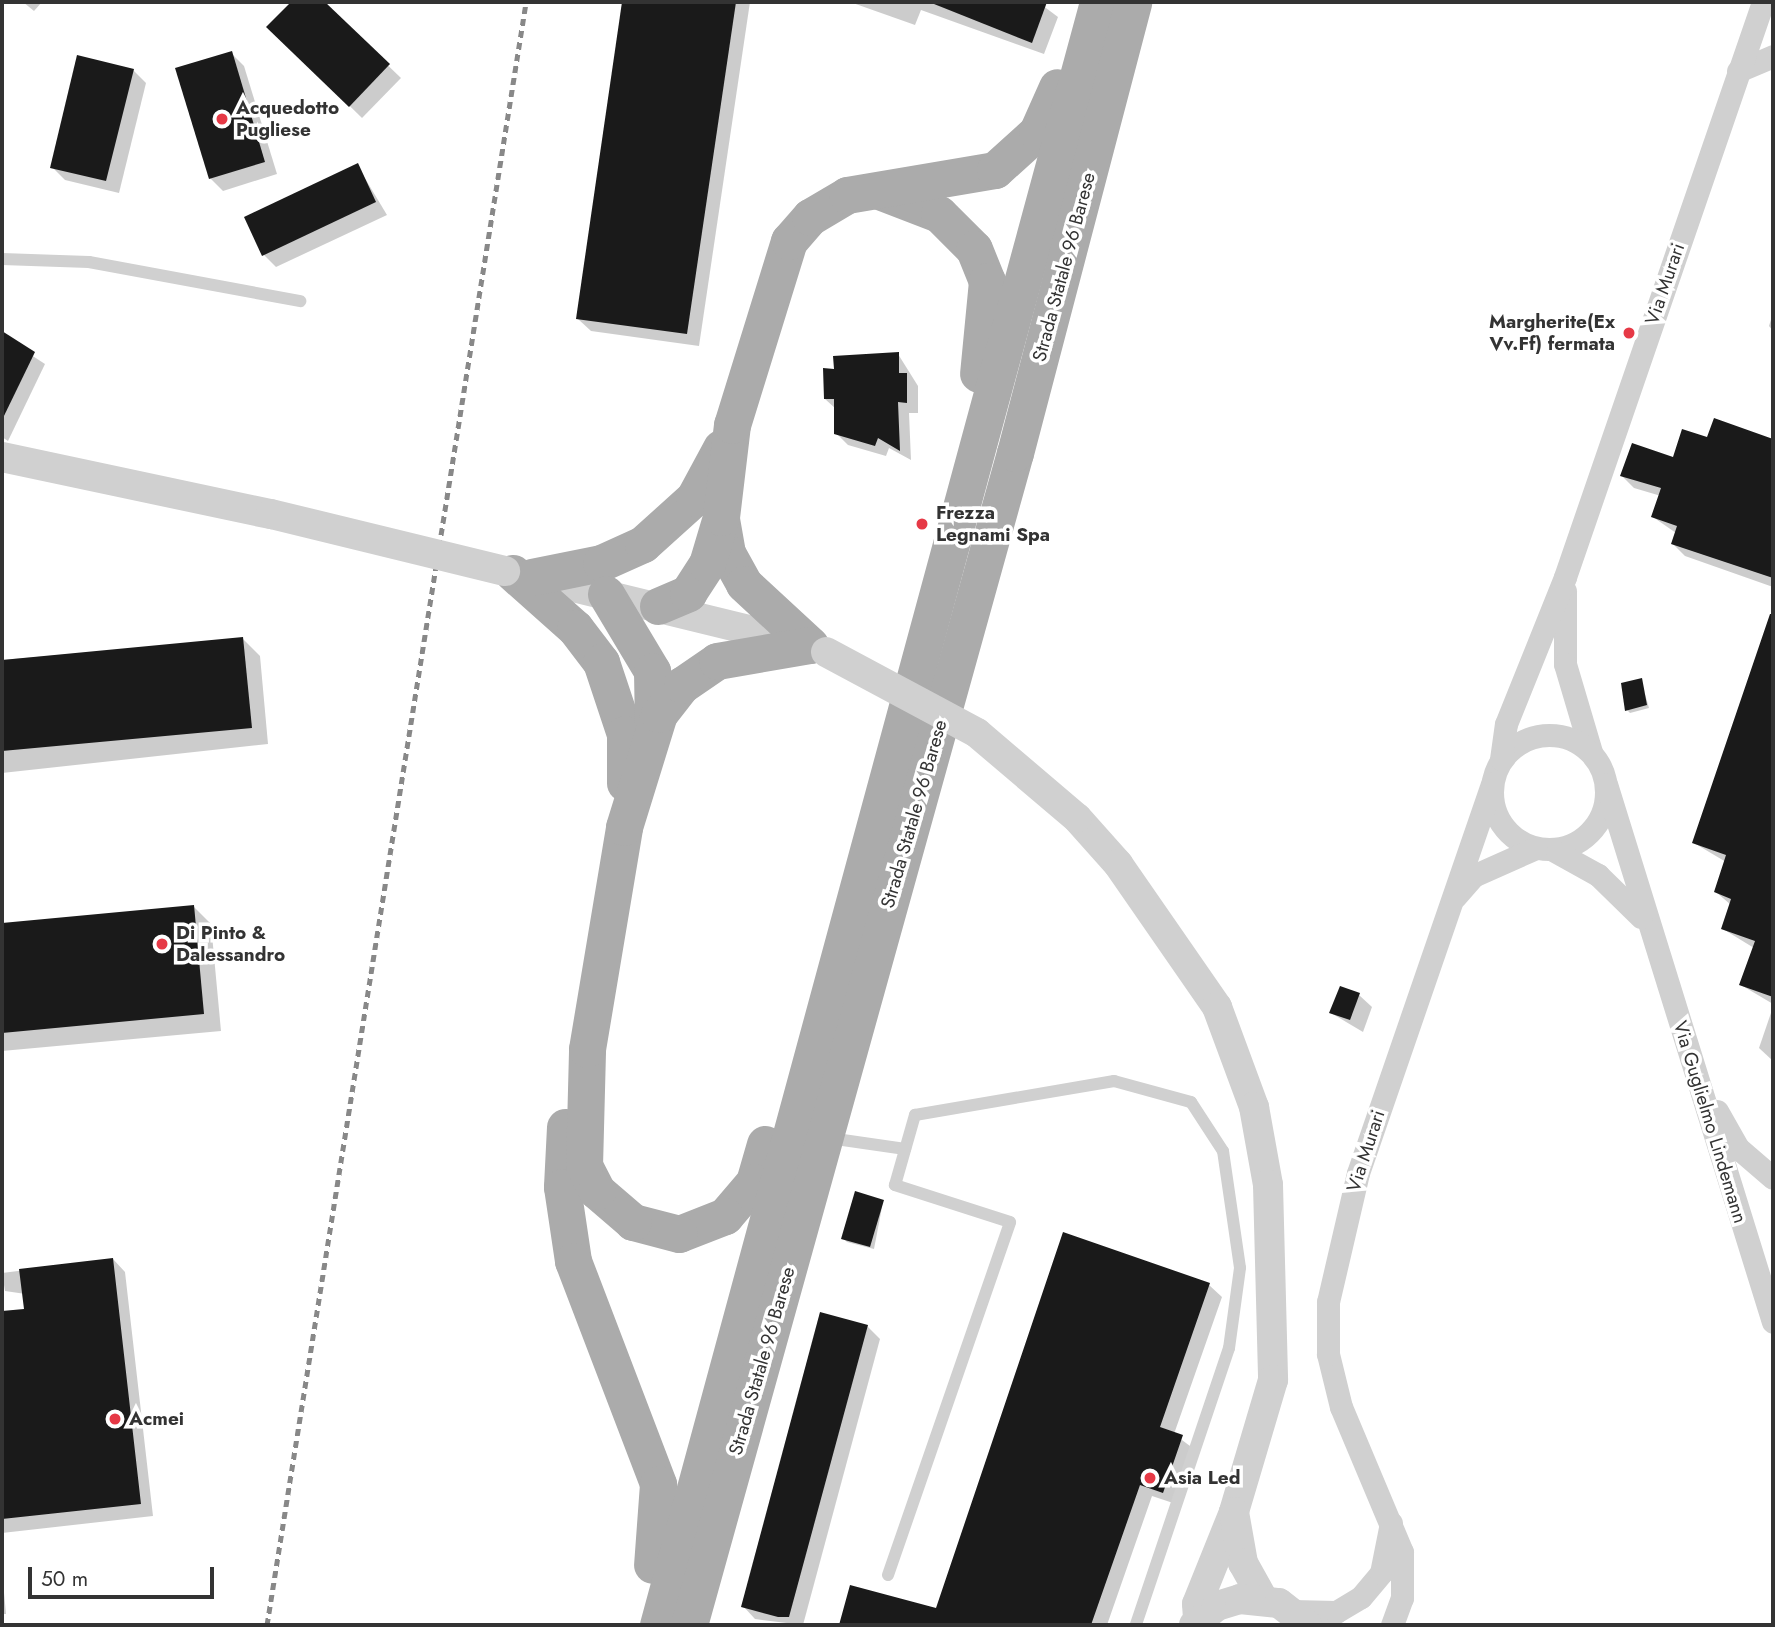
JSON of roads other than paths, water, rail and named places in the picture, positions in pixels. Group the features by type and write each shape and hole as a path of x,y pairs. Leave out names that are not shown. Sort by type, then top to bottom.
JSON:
{"main road":[{"path":"517,574 601,563 662,530 694,498 732,425 789,241 834,201 874,190 963,180 1011,160 1046,120 1081,2"},
{"name":"Strada Statale 96 Barese","path":"657,1625 1098,2"},
{"name":"Strada Statale 96 Barese","path":"689,1625 1015,453 1133,2"},
{"path":"874,190 925,207 953,224 974,249 987,281 979,369 943,500 922,655"},
{"path":"658,606 678,601 698,580 721,517 732,425"},
{"path":"721,517 727,553 744,584 818,648"},
{"path":"517,574 575,628 611,684 625,734 624,827"},
{"path":"606,594 652,671 652,730 624,827 587,1049 581,1147 597,1191 619,1213 648,1228 679,1234 709,1225 736,1207 754,1182 799,1023 852,907"},
{"path":"652,730 682,685 716,661 818,648"},
{"path":"587,1049 566,1120 562,1187 583,1298 639,1422 658,1485 660,1527 636,1625"}],"street":[{"name":"Via Murari","path":"1392,1625 1405,1573 1391,1522 1340,1407 1328,1354 1330,1289 1358,1173 1501,759 1506,724 1565,577 1763,2"},
{"path":"1738,71 1773,56"},
{"path":"2,457 271,514 658,606 818,648 978,733 1077,818 1118,864 1217,1007 1254,1107 1273,1260 1272,1380 1234,1512 1197,1604 1196,1622"},
{"name":"Via Murari","path":"1565,577 1565,664 1593,754 1606,784 1646,922"},
{"path":"1501,759 1543,734 1576,741 1593,754"},
{"path":"1492,783 1503,827 1598,875 1646,922"},
{"path":"1453,899 1473,876 1544,849 1595,825 1606,784"},
{"name":"Via Guglielmo Lindemann","path":"1646,922 1697,1074 1773,1322"},
{"path":"1697,1074 1738,1148 1773,1178"},
{"path":"1234,1512 1243,1563 1263,1599 1300,1618 1336,1612 1361,1597 1381,1573 1391,1522"},
{"path":"1196,1622 1217,1606 1263,1599"}],"lane":[{"path":"2,259 89,262 300,301"},
{"path":"888,1575 1010,1222 895,1185 915,1115 1114,1081 1191,1102 1223,1151 1240,1268 1228,1348 1136,1625"},
{"path":"824,1138 905,1149"}],"railway":[{"path":"267,1625 526,2"}],"place":[{"name":"Acquedotto Pugliese","path":"222,119"},
{"name":"Margherite(Ex Vv.Ff) fermata","path":"1629,333"},
{"name":"Frezza Legnami Spa","path":"922,524"},
{"name":"Di Pinto & Dalessandro","path":"162,944"},
{"name":"Acmei","path":"115,1419"},
{"name":"Asia Led","path":"1150,1478"}]}
